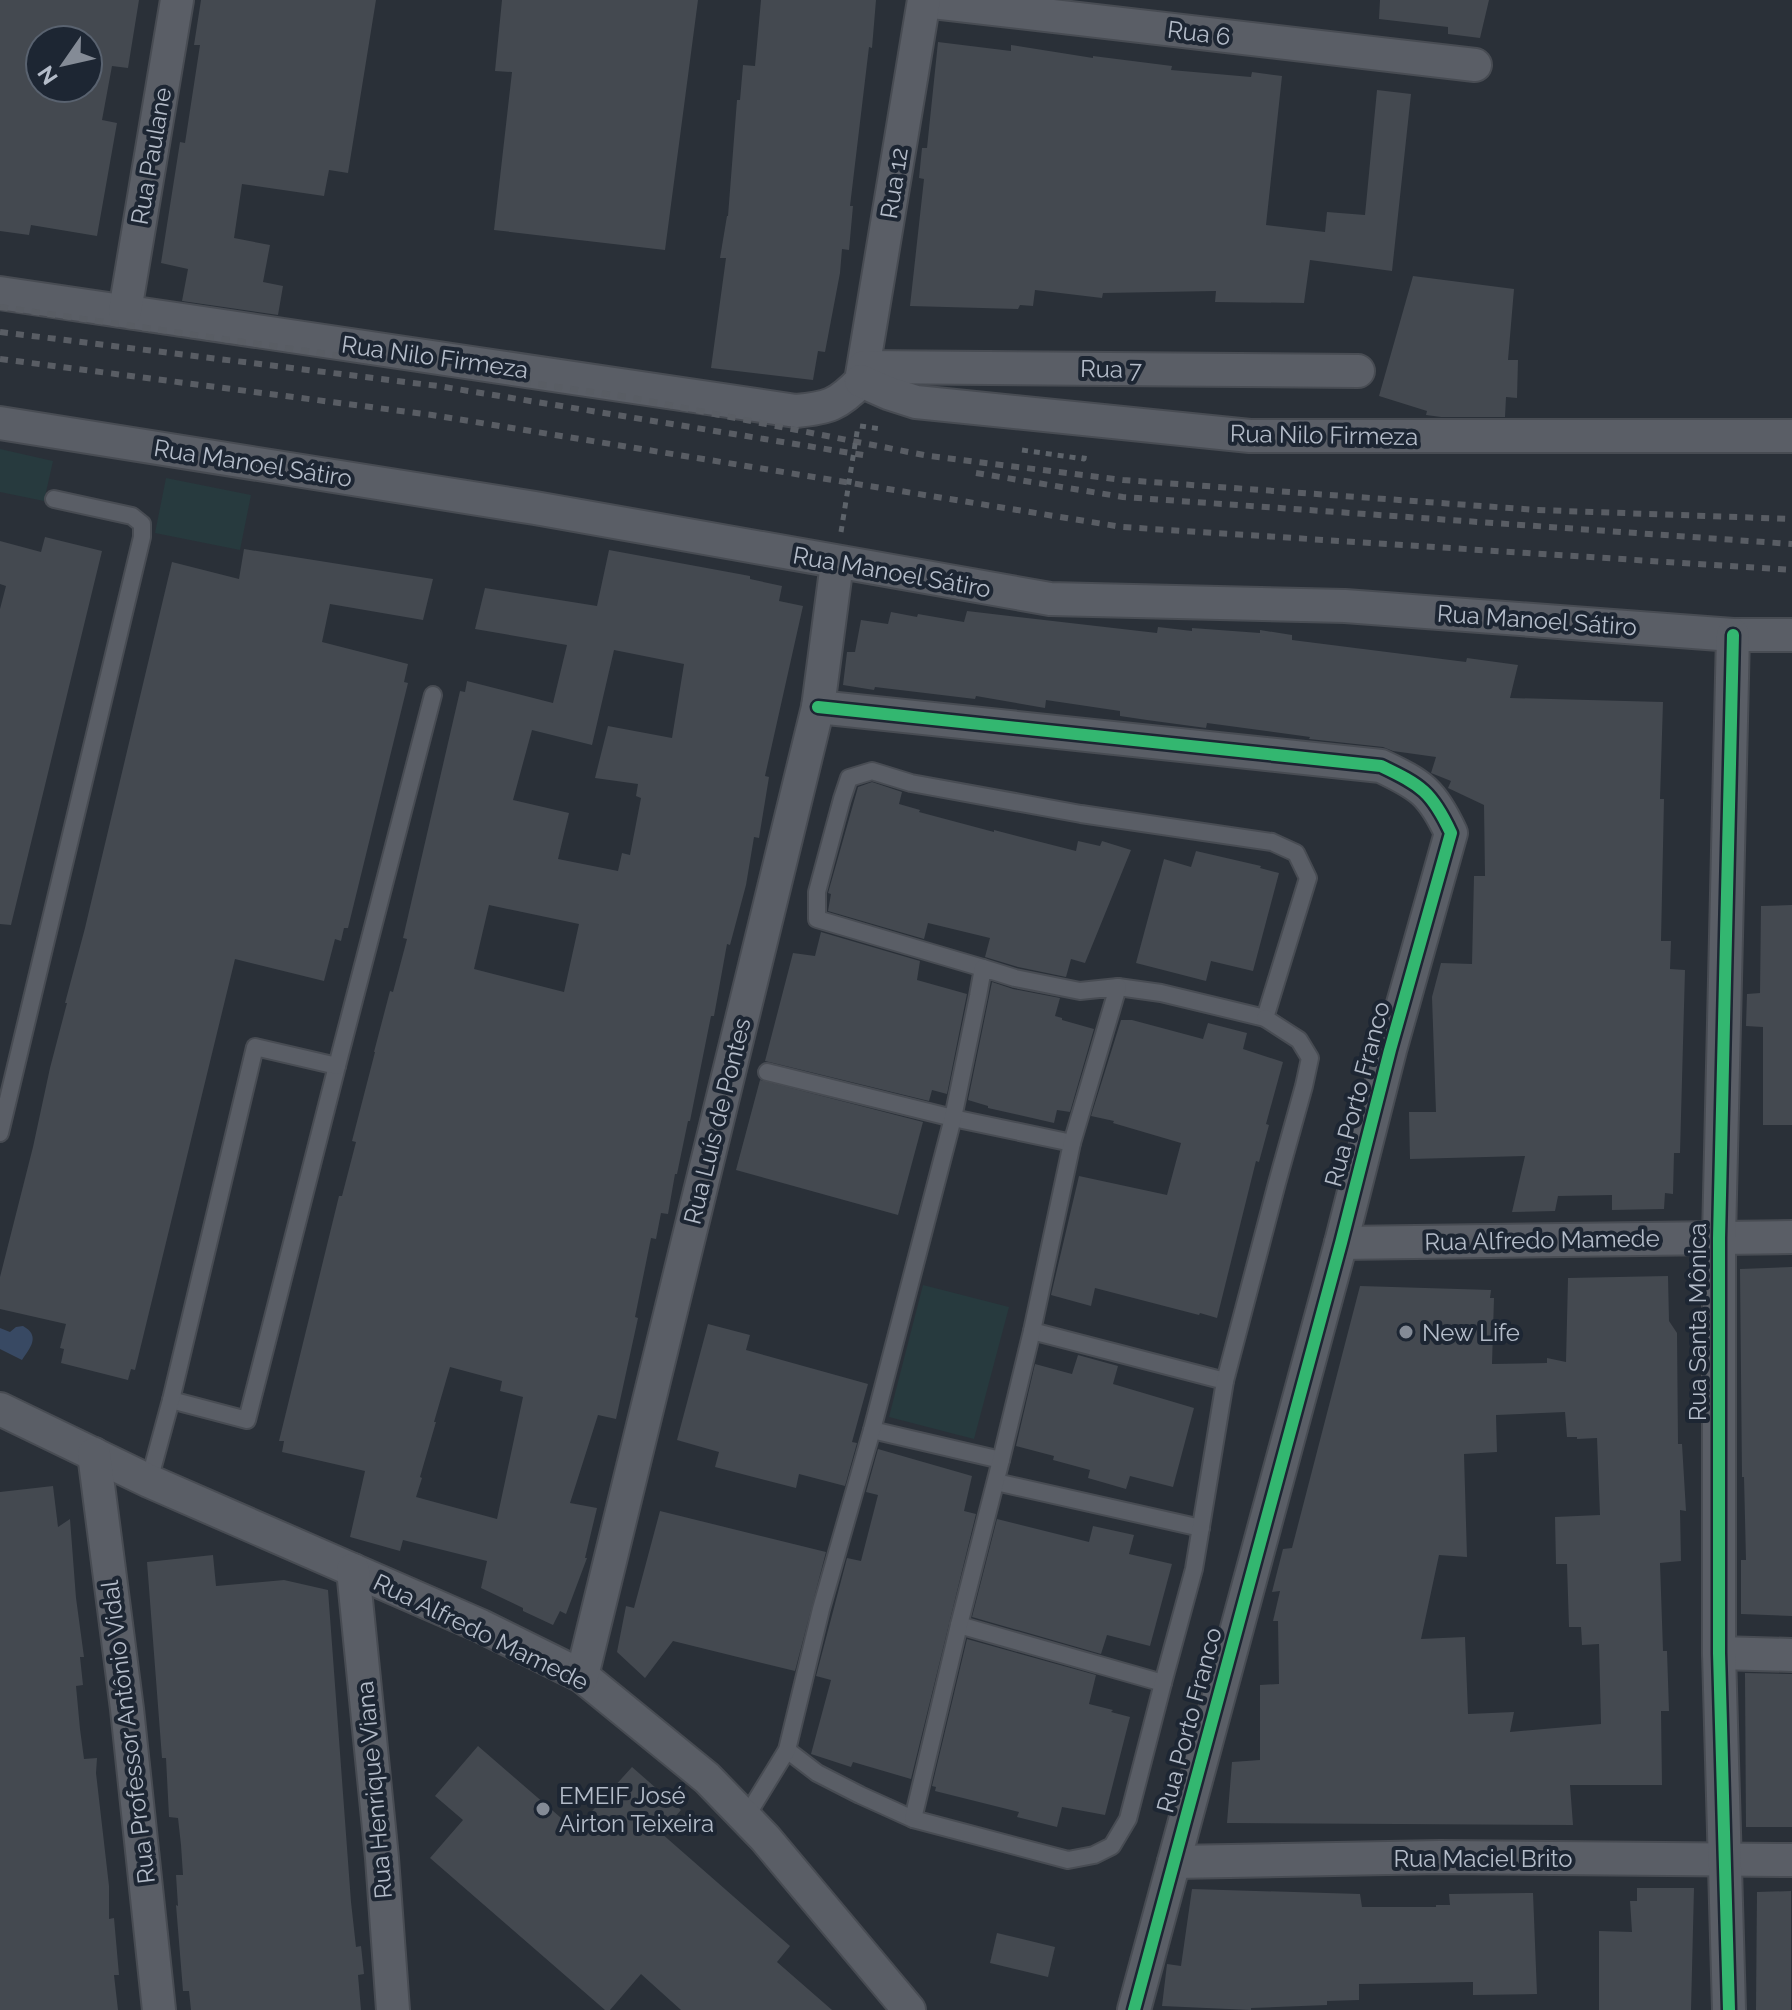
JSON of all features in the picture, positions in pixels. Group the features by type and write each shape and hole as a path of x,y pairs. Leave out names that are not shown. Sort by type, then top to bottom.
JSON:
{"street":[{"name":"Rua Paulane","path":"125,311 177,0"},
{"name":"Rua 6","path":"924,0 1475,65"},
{"name":"Rua 12","path":"862,374 924,0"},
{"name":"Rua Nilo Firmeza","path":"0,293 796,411 820,409 844,399 862,374 888,393 916,402 1250,436 1792,436"},
{"name":"Rua 7","path":"862,374 1358,371"},
{"name":"Rua Manoel Sátiro","path":"0,423 535,508 839,548 1050,599 1345,606 1733,635 1792,635"},
{"name":"Rua Luís de Pontes","path":"582,1676 818,707 839,548"},
{"name":"Rua Santa Mônica","path":"1729,2010 1719,1653 1719,1238 1733,635"},
{"name":"Rua Porto Franco","path":"818,707 1381,766 1414,782 1438,806 1451,833 1390,1050 1134,2010"},
{"name":"Rua Alfredo Mamede","path":"1341,1243 1792,1237"},
{"name":"Rua Alfredo Mamede","path":"0,1409 149,1481 481,1626 582,1676 707,1778 746,1817 909,2010"},
{"name":"Rua Professor Antônio Vidal","path":"94,1454 127,1709 159,2010"},
{"name":"Rua Henrique Viana","path":"353,1570 382,1858 393,2010"},
{"path":"1719,1653 1792,1655"},
{"name":"Rua Maciel Brito","path":"1174,1862 1440,1857 1792,1860"}],"lane":[{"path":"0,1133 142,537 142,524 132,516 54,499"},
{"path":"171,1400 247,1420 433,695"},
{"path":"787,1750 817,1773 913,1819 1068,1860 1094,1855 1112,1846 1128,1819 1194,1569 1225,1381 1310,1058 1299,1040 1265,1018 1161,993 1118,987 1080,991 1026,981 817,919 817,892 849,778 872,771 911,783 1066,811 1272,842 1296,853 1308,878 1265,1018"},
{"path":"746,1817 787,1750 821,1609 872,1430 953,1118 983,968"},
{"path":"913,1819 1032,1331 1072,1143 1118,987"},
{"path":"149,1481 255,1047 337,1066"},
{"path":"767,1072 953,1118 1072,1143"},
{"path":"1032,1331 1225,1381"},
{"path":"872,1430 1001,1460"},
{"path":"996,1482 1201,1528"},
{"path":"959,1625 1163,1683"}],"path":[{"path":"839,548 858,426"}],"green space":[{"path":"0,449 53,461 44,501 0,492"},
{"path":"166,478 251,495 240,550 155,533"},
{"path":"923,1285 1009,1307 974,1439 889,1417"}],"water":[{"path":"23,1326 33,1338 22,1360 0,1349 0,1328 10,1332"}],"building":[{"path":"0,0 139,0 128,68 112,66 102,120 117,123 97,236 31,225 29,235 0,231"},
{"path":"201,0 376,0 348,173 329,170 324,196 242,184 234,238 270,245 263,282 283,286 278,315 182,301 188,269 161,263 180,142 185,143 200,45 194,45"},
{"path":"502,0 698,0 665,250 494,230 512,72 495,71"},
{"path":"761,0 876,0 850,206 853,206 849,250 842,249 825,352 818,351 813,380 711,368 726,258 720,258 728,216 737,100 740,100 743,65 755,66"},
{"path":"1380,0 1489,0 1480,38 1448,34 1448,27 1379,19"},
{"path":"938,42 1011,51 1011,45 1172,66 1171,70 1251,77 1252,72 1282,76 1266,225 1325,232 1327,212 1365,215 1377,90 1411,94 1392,271 1310,260 1304,303 1215,302 1216,291 1103,293 1102,298 1035,290 1033,306 1020,305 1018,309 910,306 924,179 919,178 922,148 927,148"},
{"path":"1413,276 1514,289 1508,360 1518,360 1517,398 1506,397 1505,417 1426,415 1427,411 1379,396"},
{"path":"45,537 102,551 11,925 0,924 0,609 6,586 0,584 0,541 41,552"},
{"path":"244,549 433,579 423,620 330,604 322,642 408,664 404,682 408,683 348,928 344,928 341,941 335,939 324,981 235,959 135,1370 131,1369 128,1380 61,1363 64,1349 60,1348 66,1324 0,1309 0,1277 172,562 239,579"},
{"path":"609,550 750,576 750,579 782,586 779,601 803,606 765,776 769,777 759,838 754,837 746,885 730,945 727,944 714,1016 711,1016 668,1214 661,1213 656,1239 651,1238 635,1317 638,1318 616,1419 598,1415 570,1503 597,1508 587,1558 566,1614 560,1611 553,1625 481,1588 487,1561 403,1540 400,1551 350,1537 365,1471 282,1452 284,1441 279,1441 339,1196 342,1196 356,1142 352,1141 374,1052 407,939 403,938 460,691 465,692 467,681 553,703 567,645 475,629 485,588 597,606","holes":["614,650 684,664 672,738 608,726 595,778 638,784 636,796 641,798 630,855 622,853 618,871 558,859 569,813 513,800 532,730 592,745","489,905 579,924 564,992 474,969","450,1367 502,1381 500,1391 523,1397 497,1519 416,1497"]},
{"path":"967,611 1157,633 1158,627 1260,633 1260,630 1292,635 1292,640 1466,662 1467,658 1518,665 1510,698 1663,702 1661,941 1671,941 1670,969 1685,970 1680,1153 1674,1153 1673,1194 1665,1193 1664,1209 1612,1210 1612,1195 1558,1196 1555,1211 1512,1212 1525,1156 1410,1159 1409,1112 1436,1112 1432,997 1441,963 1472,964 1474,876 1485,876 1484,805 1448,788 1451,781 1431,773 1436,757 1207,723 1206,728 1147,720 1120,716 1120,711 1046,700 1045,708 976,696 975,699 843,685 847,652 855,652 861,620 888,624 891,612 964,622"},
{"path":"872,782 902,792 899,804 994,832 1076,851 1078,841 1100,846 1102,841 1131,850 1085,963 1071,959 1066,977 985,957 990,938 928,923 924,939 828,911 831,894 828,893 858,787"},
{"path":"1196,851 1279,873 1253,971 1211,961 1206,981 1136,963 1164,859 1191,867"},
{"path":"1792,905 1792,1125 1763,1125 1763,1027 1746,1026 1747,994 1760,993 1761,906"},
{"path":"821,932 920,961 917,980 967,994 947,1094 932,1090 929,1101 765,1061 793,953 815,956"},
{"path":"992,982 1060,998 1055,1016 1094,1029 1070,1112 1057,1110 1054,1123 988,1108 968,1100"},
{"path":"1121,1020 1132,1020 1203,1039 1208,1023 1247,1033 1243,1049 1283,1062 1217,1318 1095,1288 1091,1306 1051,1295 1079,1176 1167,1195 1181,1143 1091,1116"},
{"path":"760,1080 923,1122 898,1215 736,1170"},
{"path":"1792,1267 1792,1616 1741,1614 1741,1560 1746,1560 1740,1269"},
{"path":"1668,1276 1669,1321 1677,1333 1678,1444 1682,1444 1686,1511 1680,1510 1681,1561 1660,1563 1669,1711 1661,1711 1662,1785 1570,1785 1573,1825 1227,1823 1232,1762 1260,1760 1260,1685 1279,1684 1278,1621 1273,1621 1280,1591 1272,1592 1283,1549 1292,1548 1360,1286 1491,1290 1490,1298 1494,1298 1492,1364 1547,1363 1547,1358 1566,1362 1568,1278","holes":["1565,1412 1567,1437 1597,1438 1600,1515 1555,1517 1556,1564 1567,1564 1569,1627 1581,1627 1582,1645 1599,1644 1601,1724 1510,1732 1514,1712 1468,1714 1465,1637 1421,1639 1439,1555 1467,1557 1464,1454 1497,1452 1496,1415"]},
{"path":"708,1324 750,1335 746,1350 868,1384 852,1442 857,1443 845,1486 799,1474 796,1488 715,1467 719,1452 677,1440"},
{"path":"1078,1355 1118,1366 1113,1384 1194,1408 1173,1487 1130,1476 1126,1489 1088,1478 1090,1470 1016,1446 1035,1364 1072,1374"},
{"path":"878,1449 972,1476 964,1511 976,1514 911,1779 853,1762 851,1767 811,1754 831,1680 816,1676 847,1558 861,1561 878,1495 866,1492"},
{"path":"53,1486 58,1527 70,1519 84,1657 80,1657 83,1685 76,1686 80,1729 84,1759 97,1758 109,1886 109,1919 114,1918 119,1975 114,1975 118,2010 0,2010 0,1492"},
{"path":"660,1511 826,1552 795,1671 673,1641 645,1678 617,1652 626,1606 634,1608"},
{"path":"997,1519 1089,1542 1093,1526 1134,1535 1129,1554 1172,1564 1150,1646 1107,1635 1101,1654 972,1617"},
{"path":"213,1555 216,1586 284,1580 328,1590 351,1902 356,1947 361,1946 364,1974 358,1975 361,2010 191,2010 189,1991 183,1991 176,1905 176,1875 183,1875 181,1845 178,1818 169,1817 147,1562"},
{"path":"967,1639 1096,1675 1089,1704 1130,1717 1105,1815 1062,1807 1057,1827 1017,1817 1019,1812 935,1791 936,1787 932,1786"},
{"path":"1745,1673 1792,1674 1792,1827 1746,1827"},
{"path":"478,1746 575,1830 632,1767 681,1810 661,1833 790,1946 777,1962 832,2010 681,2010 641,1974 610,2010 605,2010 430,1858 463,1820 435,1796"},
{"path":"1637,1888 1694,1888 1691,2010 1599,2010 1599,1931 1632,1932 1630,1901 1637,1901"},
{"path":"1192,1889 1360,1894 1362,1907 1436,1907 1450,1905 1449,1894 1533,1893 1537,1994 1473,1995 1473,1982 1359,1984 1359,2000 1327,2001 1327,2005 1251,2010 1162,2006 1167,1964 1181,1966"},
{"path":"1791,1891 1791,2010 1756,2010 1757,1892"},
{"path":"997,1933 1055,1947 1048,1977 990,1963"}],"railway":[{"path":"0,307 628,397 929,456 1123,480 1537,510 1792,519"},
{"path":"0,332 438,386 869,456"},
{"path":"0,359 432,415 1122,527 1792,570"},
{"path":"976,473 1123,497 1792,544"}],"cycle path":[{"path":"1729,2010 1719,1653 1719,1238 1733,635"},
{"path":"818,707 1381,766 1424,791 1438,808 1451,833 1390,1050 1134,2010"}],"place":[{"name":"New Life","path":"1406,1332"},
{"name":"EMEIF José Airton Teixeira","path":"543,1809"}]}
